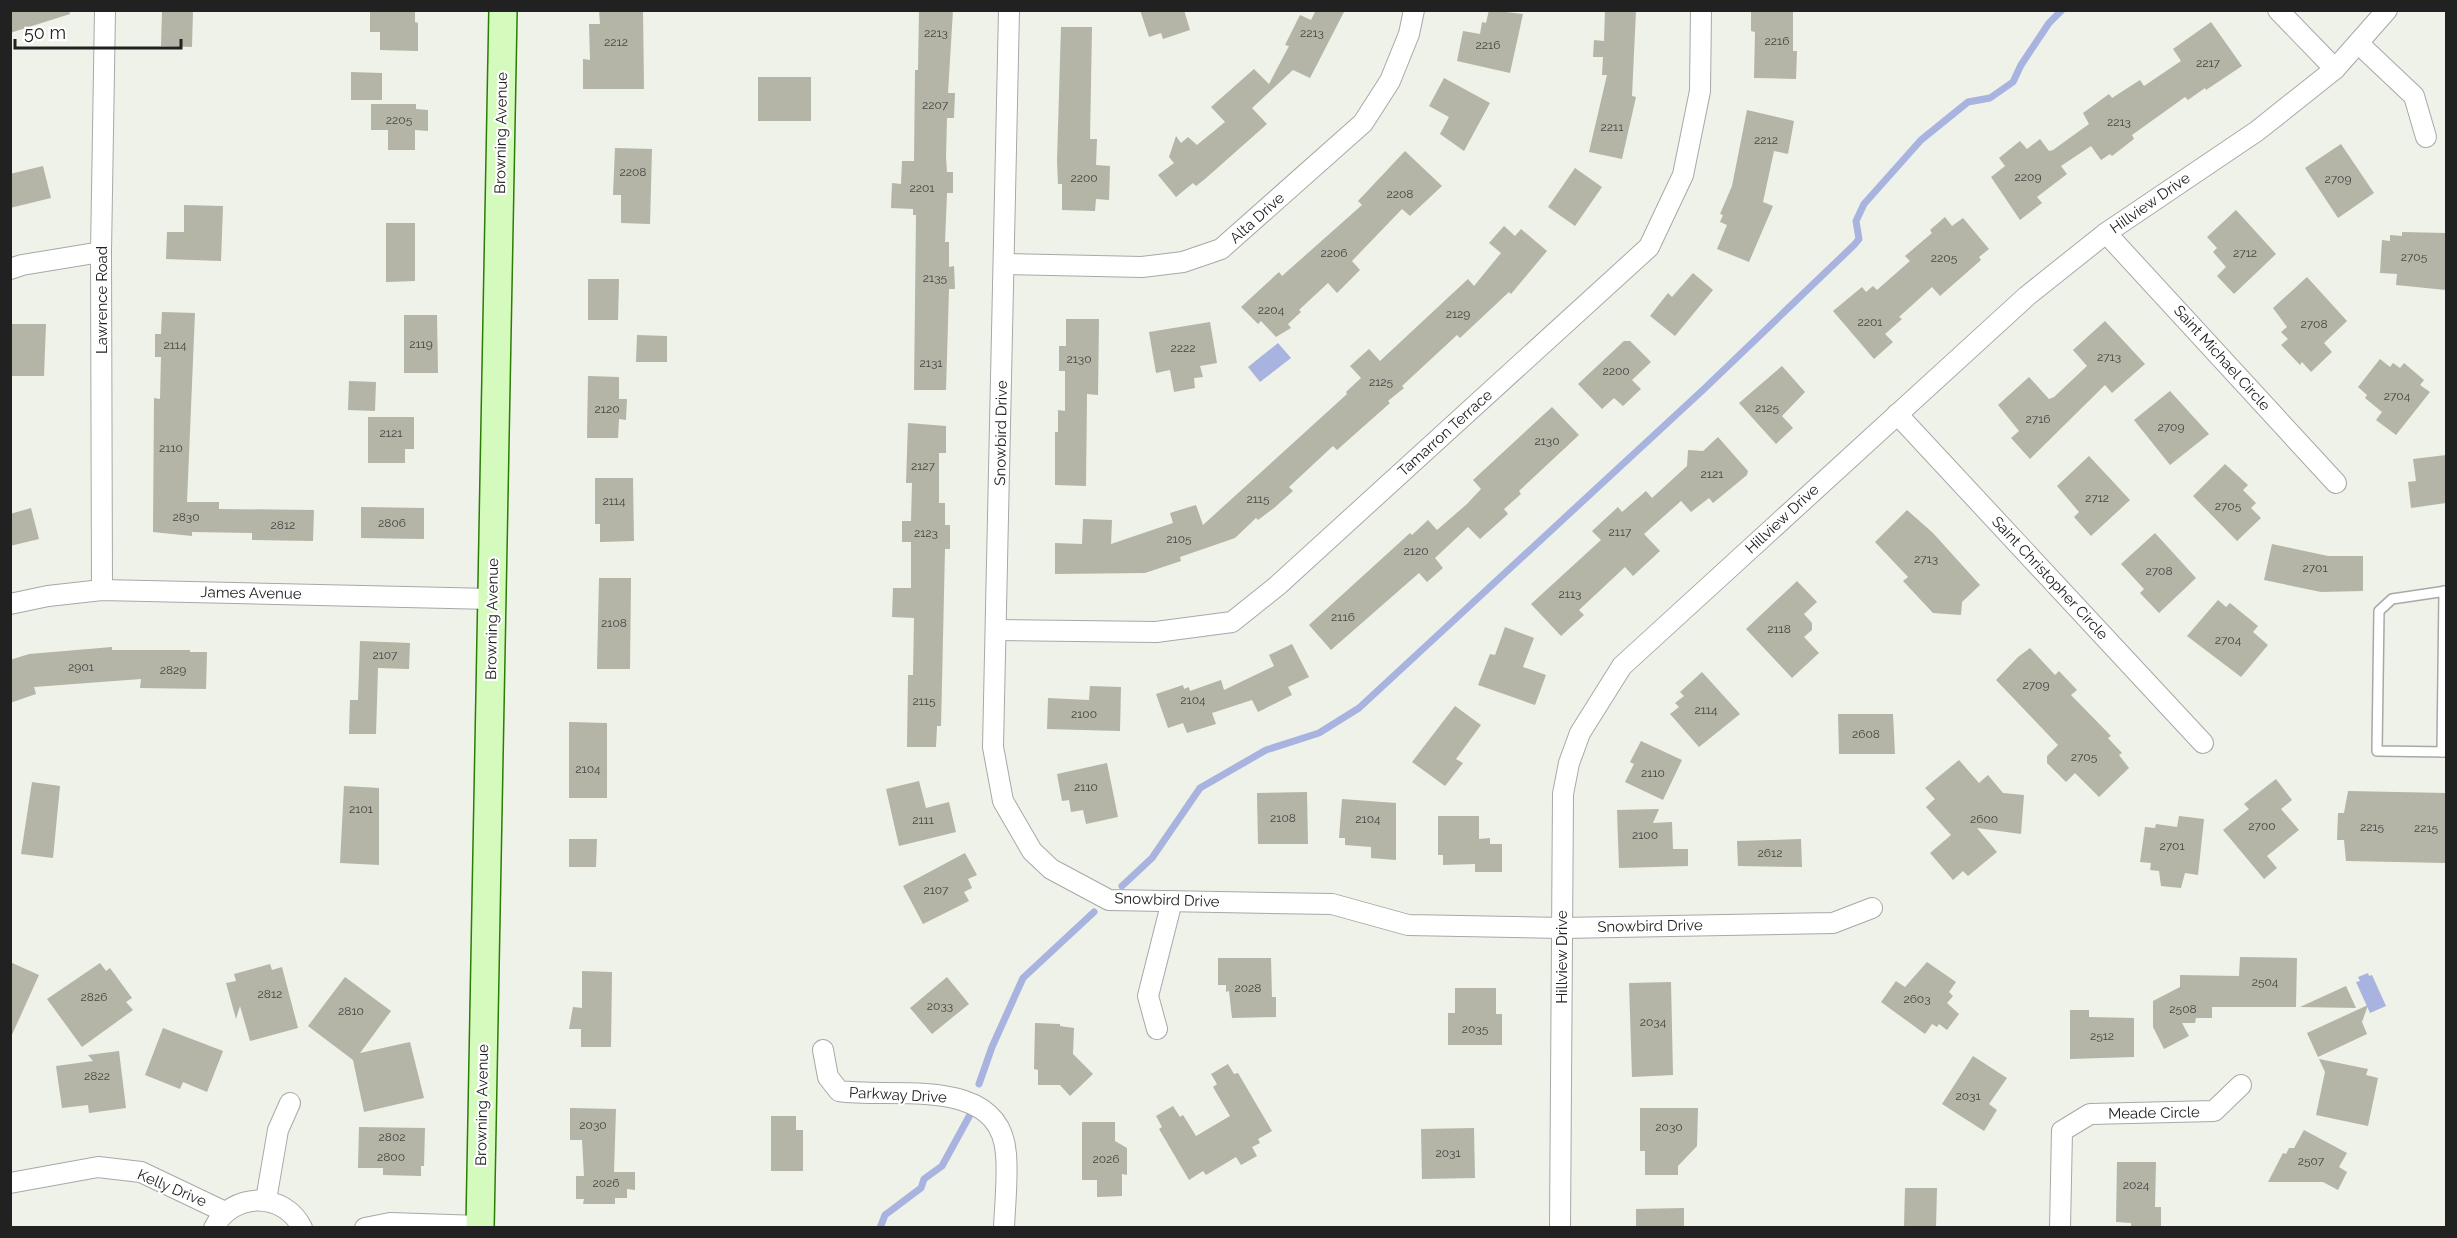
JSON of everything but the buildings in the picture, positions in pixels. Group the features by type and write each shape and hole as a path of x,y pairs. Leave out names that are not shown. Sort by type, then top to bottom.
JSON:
{"street":[{"name":"Lawrence Road","path":"102,590 101,252 105,10"},
{"name":"Browning Avenue","path":"480,1227 503,10"},
{"name":"Snowbird Drive","path":"1009,10 993,747 1003,801 1032,851 1052,869 1109,900 1332,904 1408,925 1562,928 1833,923 1872,908"},
{"name":"Alta Drive","path":"1004,264 1142,267 1183,262 1221,249 1363,123 1390,81 1409,34 1414,10"},
{"name":"Tamarron Terrace","path":"997,630 1156,632 1232,622 1276,586 1649,247 1683,175 1700,91 1701,10"},
{"path":"2278,10 2335,69"},
{"name":"Hillview Drive","path":"1560,1227 1563,794 1569,763 1580,733 1622,666 2027,296 2106,233 2257,131 2335,69 2387,10"},
{"path":"2359,44 2414,96 2426,137"},
{"name":"Saint Michael Circle","path":"2106,233 2336,483"},
{"path":"10,269 101,252"},
{"name":"Saint Christopher Circle","path":"1897,414 2203,743"},
{"name":"James Avenue","path":"10,604 48,596 102,590 492,599"},
{"path":"1157,1029 1148,996 1172,901"},
{"name":"Parkway Drive","path":"823,1050 828,1077 839,1091 864,1095 940,1094 973,1102 996,1122 1006,1152 1004,1227"},
{"name":"Meade Circle","path":"2060,1227 2062,1131 2090,1114 2214,1111 2241,1085"},
{"path":"266,1200 278,1130 290,1103"},
{"name":"Kelly Drive","path":"10,1184 98,1167 141,1172 220,1220"},
{"path":"220,1220 237,1204 266,1200 280,1204 292,1213 302,1227"},
{"path":"365,1227 390,1223 480,1227"}],"lane":[{"path":"2445,591 2444,752 2377,751 2379,611 2392,599 2445,591"}],"water":[{"path":"1278,343 1291,358 1260,382 1248,367"},
{"path":"2368,973 2369,976 2372,975 2386,1006 2370,1013 2356,982 2360,981 2358,977"}],"waterway":[{"path":"1122,886 1152,858 1200,788 1266,750 1319,733 1359,708 1704,389 1854,245 1859,239 1856,221 1864,204 1921,140 1968,102 1990,98 2013,82 2021,65 2049,23 2062,10"},
{"path":"979,1084 992,1047 1023,978 1094,912"},
{"path":"880,1228 885,1215 921,1188 924,1179 942,1166 971,1113"}]}
